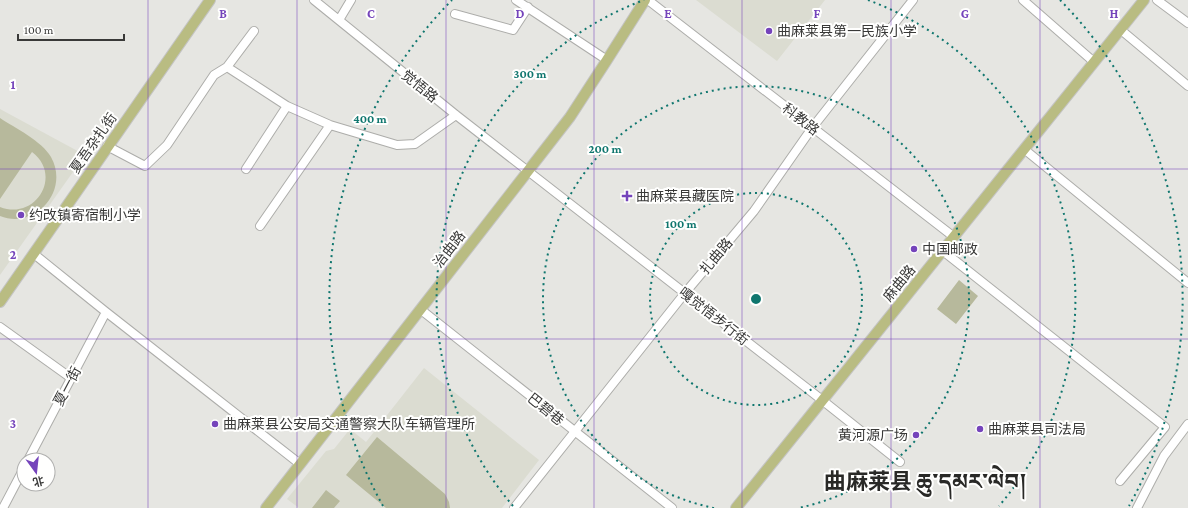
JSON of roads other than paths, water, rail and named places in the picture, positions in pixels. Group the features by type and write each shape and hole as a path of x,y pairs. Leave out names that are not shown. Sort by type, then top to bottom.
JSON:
{"main road":[{"name":"夏吾杂扎街","path":"0,302 107,146 210,0"},
{"name":"治曲路","path":"266,508 570,117 645,0"},
{"name":"麻曲路","path":"736,508 1144,0"}],"street":[{"name":"觉悟路","path":"314,0 456,115 528,170"},
{"path":"339,20 351,0"},
{"path":"516,0 607,60"},
{"name":"科教路","path":"648,0 954,237"},
{"name":"扎曲路","path":"514,508 685,293 754,210 812,128 913,0"},
{"path":"1023,0 1094,62"},
{"path":"1157,0 1188,23"},
{"path":"455,14 512,30 528,7"},
{"path":"1121,30 1188,86"},
{"path":"107,146 145,166 167,145 214,75 227,67 254,31"},
{"path":"227,67 287,106 330,125 397,145 415,144 456,115"},
{"path":"246,169 287,106"},
{"path":"260,226 330,125"},
{"path":"1024,149 1188,284"},
{"name":"嘎觉悟步行街","path":"528,170 900,462"},
{"path":"943,251 1165,427 1120,481"},
{"path":"34,254 300,464"},
{"name":"巴碧巷","path":"420,309 672,508"},
{"name":"夏一街","path":"32,452 106,312"},
{"path":"0,327 72,378"},
{"path":"1137,508 1164,456 1188,424"},
{"path":"3,508 16,483"}],"place":[{"name":"曲麻莱县第一民族小学","path":"769,31"},
{"name":"曲麻莱县藏医院","path":"627,196"},
{"name":"约改镇寄宿制小学","path":"21,215"},
{"name":"中国邮政","path":"914,249"},
{"name":"曲麻莱县公安局交通警察大队车辆管理所","path":"215,424"},
{"name":"曲麻莱县司法局","path":"980,429"},
{"name":"黄河源广场","path":"916,435"}],"district":[{"name":"曲麻莱县 ཆུ་དམར་ལེབ།","path":"925,481"}]}
